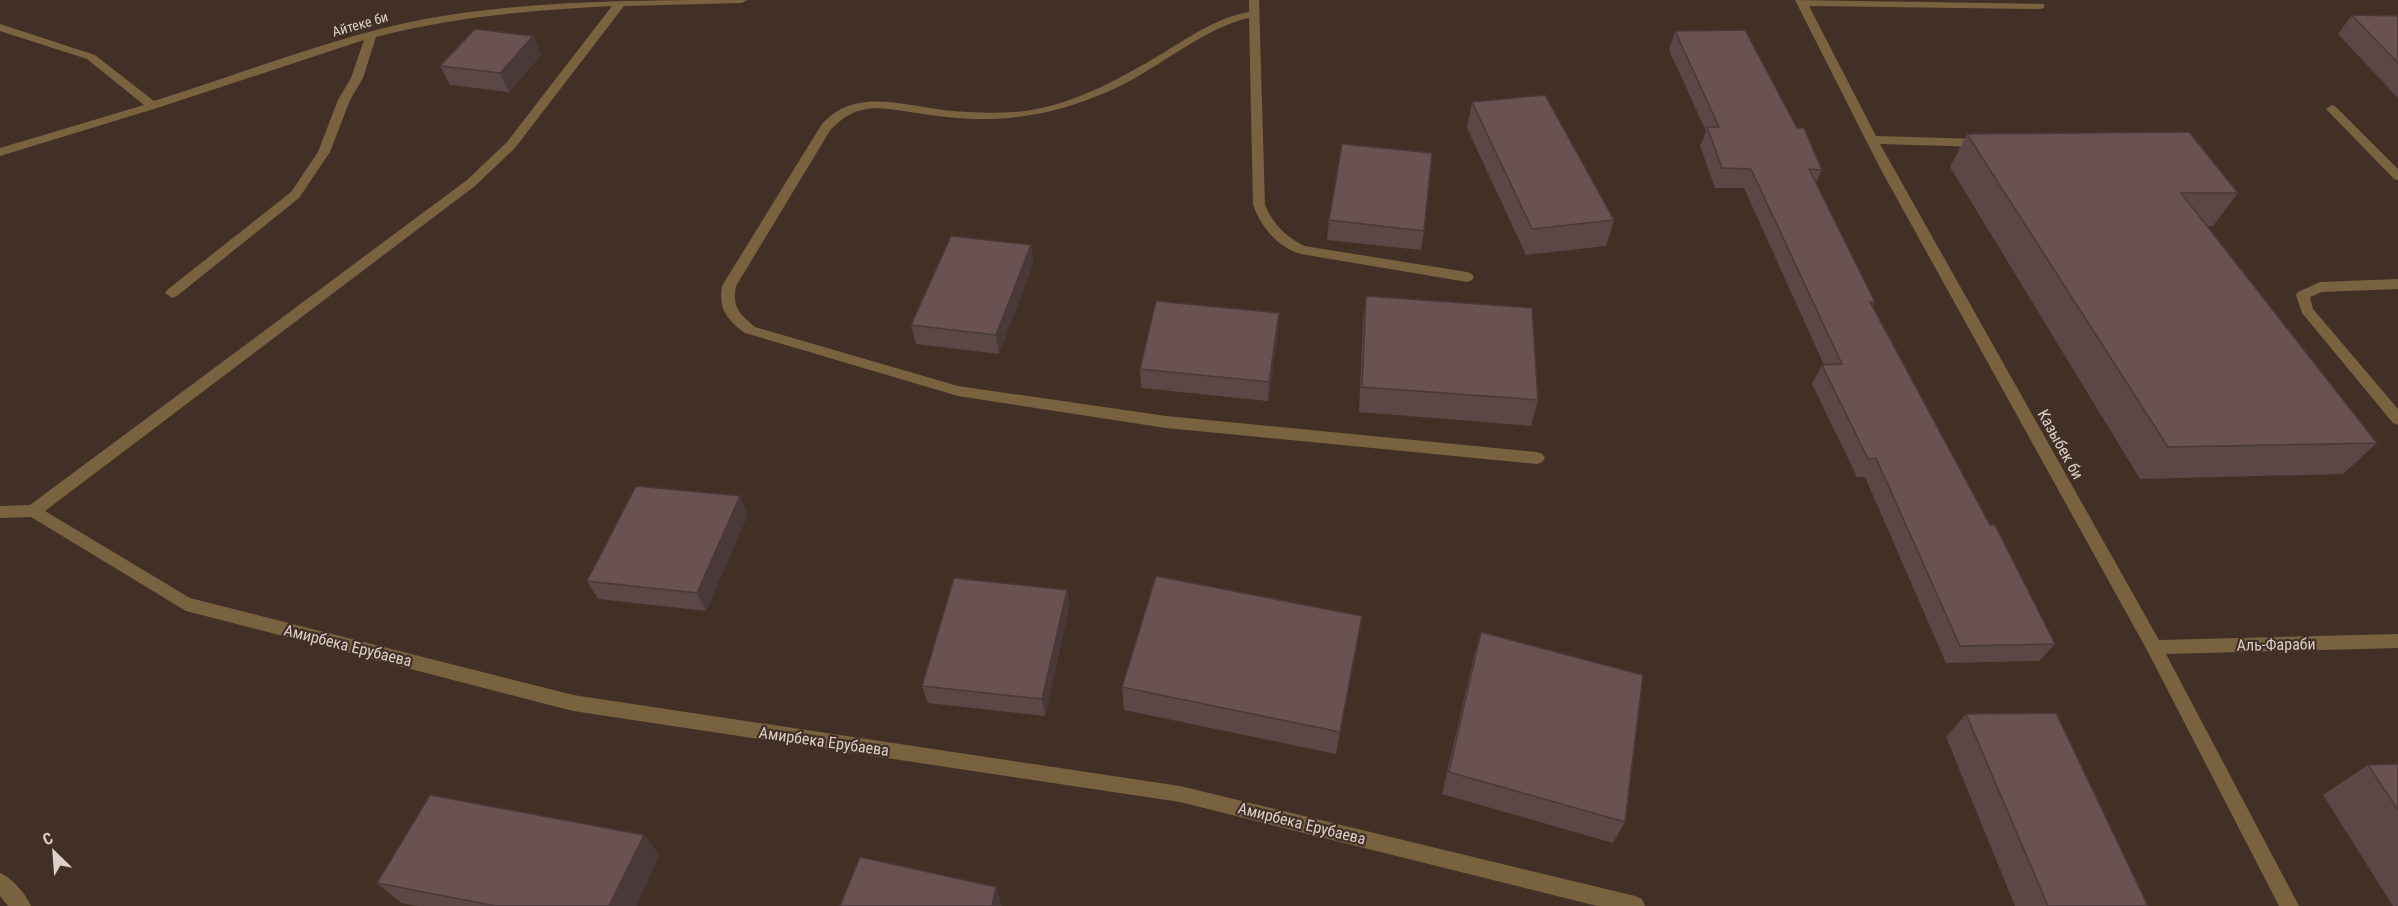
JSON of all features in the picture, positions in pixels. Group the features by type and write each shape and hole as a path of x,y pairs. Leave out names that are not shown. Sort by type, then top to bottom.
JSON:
{"street":[{"name":"Айтеке би","path":"0,152 153,106 287,61 424,22 575,2 742,0"},
{"path":"0,512 35,512 471,183 510,145 621,2"},
{"path":"1801,2 2040,6"},
{"name":"Казыбек би","path":"1801,2 1871,140 2154,647 2289,906"},
{"path":"1467,277 1301,250 1284,242 1266,225 1258,205 1254,7 1220,21 1113,86 1070,103 1030,113 994,117 968,116 894,105 869,105 838,115 826,127 729,286 726,303 732,317 750,330 958,391 1166,422 1537,458"},
{"path":"0,27 91,57 153,106"},
{"path":"172,293 295,195 324,152 344,100 357,78 371,36"},
{"path":"2332,109 2398,176"},
{"path":"1871,140 1990,144"},
{"path":"2398,284 2320,287 2303,295 2307,310 2398,419"},
{"name":"Амирбека Ерубаева","path":"35,512 186,604 573,703 1180,794 1635,906"},
{"name":"Аль-Фараби","path":"2154,647 2398,641"},
{"path":"0,882 21,906"}],"building":[{"path":"2352,15 2398,16 2398,63"},
{"path":"475,29 533,36 500,73 440,66"},
{"path":"1745,30 1797,128 1804,128 1822,170 1809,169 1875,302 1870,302 1990,525 1995,525 2055,644 1960,646 1876,458 1868,459 1822,365 1842,364 1751,169 1722,168 1707,127 1719,127 1675,31"},
{"path":"1545,95 1614,220 1532,229 1472,102"},
{"path":"2189,132 2238,193 2181,193 2377,443 2168,447 1967,134"},
{"path":"1342,144 1432,153 1424,231 1329,220"},
{"path":"951,236 1031,245 996,335 911,325"},
{"path":"1366,296 1532,308 1538,400 1362,387"},
{"path":"1156,301 1279,313 1269,382 1140,369"},
{"path":"636,486 740,496 697,593 587,581"},
{"path":"1156,576 1362,616 1340,732 1122,687"},
{"path":"954,578 1067,590 1042,699 922,686"},
{"path":"1481,632 1643,675 1625,822 1449,772"},
{"path":"2056,713 2148,906 2048,906 1966,714"},
{"path":"2398,764 2398,810 2368,765"},
{"path":"430,795 644,835 609,906 496,906 377,883"},
{"path":"860,857 996,887 992,906 840,906"}]}
